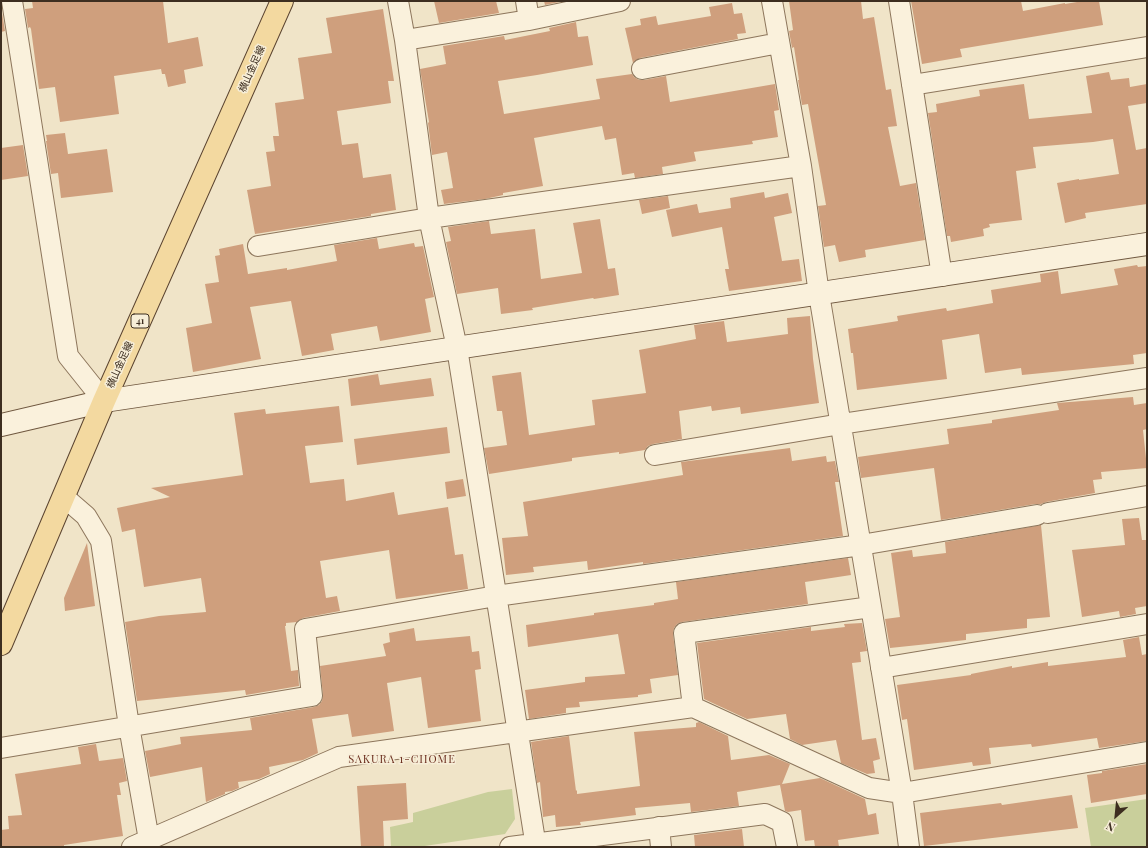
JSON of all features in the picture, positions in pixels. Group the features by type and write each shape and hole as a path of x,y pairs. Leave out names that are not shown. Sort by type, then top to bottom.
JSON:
{"main road":[{"name":"横山金足線","path":"1,644 104,401 282,1"}],"street":[{"path":"12,1 68,356 104,401"},
{"path":"398,1 405,40 429,218 457,348 535,845"},
{"path":"405,40 527,10 620,1"},
{"path":"772,1 801,166 819,294 882,668 909,847"},
{"path":"898,1 942,276"},
{"path":"642,69 779,43"},
{"path":"912,85 1147,47"},
{"path":"258,246 429,218 801,166"},
{"path":"1,425 104,401 1147,244"},
{"path":"655,455 841,424 1147,378"},
{"path":"1,748 312,696 304,629 496,596 861,545 1147,496"},
{"path":"64,497 86,516 101,541 129,726 140,844 339,758 694,707 868,788 902,793 1147,752"},
{"path":"694,707 684,633 871,607"},
{"path":"882,668 1147,624"},
{"path":"510,847 535,845 659,827 765,814 782,822 787,847"},
{"path":"659,827 661,847"}],"green space":[{"path":"512,789 515,819 505,834 418,847 391,847 390,827 413,822 413,813 488,792"},
{"path":"1147,799 1147,847 1091,847 1085,808"}],"building":[{"path":"32,1 163,1 168,43 198,37 203,66 184,70 186,83 168,87 165,74 162,74 161,69 114,76 119,114 60,122 55,87 39,89 31,29 30,27 28,28 25,9 33,8"},
{"path":"434,1 496,1 499,13 439,23"},
{"path":"544,1 564,1 545,5"},
{"path":"789,1 861,1 863,19 874,17 886,90 891,89 897,126 888,127 900,186 916,183 925,240 865,250 866,257 839,262 835,245 824,247 818,206 826,205 808,104 802,105 794,47 792,48 789,31 793,30"},
{"path":"911,1 1021,1 1023,11 1065,3 1099,1 1103,25 960,49 962,57 922,64"},
{"path":"732,3 734,14 742,13 746,33 737,34 738,39 640,58 633,63 625,28 641,25 640,19 656,16 658,25 711,16 709,7"},
{"path":"383,9 394,81 388,81 391,103 337,111 342,145 358,143 363,178 391,174 396,210 371,214 371,216 255,234 247,190 271,186 266,152 275,151 273,136 279,136 275,103 304,99 298,58 332,53 326,18"},
{"path":"1,13 5,31 1,32"},
{"path":"576,22 578,37 588,36 593,65 498,81 504,114 600,99 596,79 632,74 639,80 666,76 670,102 775,84 779,110 774,111 778,137 752,141 753,144 694,152 696,161 662,167 663,174 635,178 634,173 622,175 616,138 605,140 602,126 534,138 543,186 503,193 503,195 485,199 444,204 441,190 453,188 447,152 432,155 429,122 420,69 446,64 443,46 504,36 505,40 550,31 549,28"},
{"path":"1109,72 1111,80 1129,78 1130,87 1147,84 1147,103 1128,106 1136,150 1147,148 1147,204 1085,213 1086,218 1065,223 1057,183 1119,174 1113,139 1033,147 1036,168 1016,171 1022,220 989,224 990,227 983,229 984,236 951,242 950,236 947,236 928,113 937,112 936,104 980,96 979,90 1024,84 1029,119 1092,113 1086,76"},
{"path":"65,133 68,154 107,149 113,192 61,198 58,173 51,174 46,135"},
{"path":"23,145 28,176 1,180 1,148"},
{"path":"764,192 765,198 788,193 792,213 774,217 782,261 799,259 802,281 729,291 725,269 729,269 722,227 672,237 666,210 697,204 699,213 731,208 730,198"},
{"path":"668,196 670,208 642,214 639,200"},
{"path":"600,219 608,269 615,268 619,295 501,314 498,288 457,294 446,242 451,241 448,227 489,221 491,234 535,229 541,279 582,273 573,223"},
{"path":"377,238 379,249 414,243 415,247 423,246 434,297 425,299 431,332 380,341 377,326 331,334 334,350 302,356 291,301 250,307 261,359 193,372 186,328 212,323 205,284 219,282 215,256 220,255 219,249 243,244 248,274 287,268 287,270 337,261 334,245"},
{"path":"1137,265 1138,267 1147,266 1147,353 1133,355 1134,364 1022,375 1021,368 985,373 979,334 942,340 947,379 857,390 853,353 851,353 848,329 898,321 897,316 946,308 947,311 993,303 991,290 1041,282 1040,274 1058,271 1061,294 1118,285 1114,269"},
{"path":"810,316 813,359 819,403 741,414 740,407 712,411 711,406 679,411 682,439 653,444 648,446 645,450 572,458 572,461 489,474 484,448 507,445 502,411 497,411 492,376 521,372 529,435 595,425 592,400 646,393 639,350 696,339 694,325 724,321 727,342 788,334 787,318"},
{"path":"378,374 380,385 431,378 434,396 351,406 348,379"},
{"path":"1133,397 1134,405 1147,403 1147,429 1143,430 1147,468 1101,472 1102,479 1093,480 1095,493 1041,504 941,520 934,468 861,478 858,457 949,444 947,429 992,423 992,420 1059,410 1057,403"},
{"path":"339,406 343,442 305,446 310,483 344,479 346,501 394,492 398,515 448,507 455,555 463,554 468,589 396,599 389,550 320,561 326,598 337,596 340,611 303,618 297,622 286,623 285,626 291,671 298,670 299,686 246,695 245,690 137,701 125,622 159,616 206,612 201,578 144,587 135,529 122,532 117,508 170,497 151,488 243,475 234,413 265,409 266,414"},
{"path":"447,427 450,453 357,465 354,439"},
{"path":"790,448 792,461 826,456 827,462 835,461 839,482 835,482 843,536 643,564 643,562 588,570 587,561 533,567 534,572 506,575 502,538 528,536 523,502 683,475 681,462"},
{"path":"463,479 466,496 447,499 445,482"},
{"path":"1139,518 1142,540 1147,540 1147,606 1135,608 1136,614 1120,617 1119,611 1082,617 1072,550 1125,545 1122,519"},
{"path":"1041,525 1050,617 1027,619 1027,628 966,634 966,640 890,648 885,619 900,617 891,553 912,550 913,557 946,553 945,542"},
{"path":"87,543 95,606 65,611 64,598"},
{"path":"848,558 851,575 805,582 808,604 682,622 677,624 674,628 673,634 678,675 650,679 652,693 638,695 638,697 579,702 580,707 566,708 566,713 529,719 525,690 585,682 585,677 625,674 618,634 528,647 526,625 594,615 594,613 654,605 654,603 678,599 676,582"},
{"path":"862,623 867,651 860,652 861,662 852,663 862,740 876,738 880,759 873,761 875,773 867,774 841,763 836,740 802,745 790,739 786,714 747,719 704,699 697,643 811,627 811,631 845,627 844,624"},
{"path":"414,628 416,641 470,636 472,652 479,651 481,669 475,670 481,721 428,728 421,677 387,683 394,731 352,737 348,714 312,719 318,753 303,760 269,767 270,774 259,779 238,782 239,788 225,792 225,794 206,802 202,767 150,777 145,751 181,744 180,737 252,730 250,718 319,705 322,701 323,695 320,666 386,656 383,644 390,642 389,633"},
{"path":"1139,637 1142,655 1147,654 1147,741 1099,748 1097,738 1032,747 1031,744 989,748 991,764 973,766 972,762 914,770 907,719 902,720 897,685 971,675 1012,666 1012,668 1048,662 1048,666 1126,657 1123,640"},
{"path":"699,722 728,736 731,760 769,755 790,764 782,784 820,778 865,799 868,815 876,813 879,834 838,840 839,847 815,847 814,840 805,841 801,810 785,811 780,785 737,792 739,806 691,812 690,803 635,808 636,815 580,822 581,825 556,827 555,815 543,817 540,782 537,783 531,742 569,736 577,794 640,786 634,732 696,727 696,723"},
{"path":"96,744 99,761 123,758 127,781 119,783 121,795 117,795 123,836 64,845 64,847 1,847 1,830 9,829 8,816 22,815 15,774 81,764 78,747"},
{"path":"1147,764 1147,794 1091,803 1087,775 1102,773 1102,771"},
{"path":"406,783 408,819 383,821 384,847 361,847 357,786"},
{"path":"1072,795 1078,828 924,846 920,813 1001,803 1002,805"},
{"path":"742,829 744,847 695,847 694,835"}],"district":[{"name":"SAKURA 1-CHOME","path":"402,760"}]}
